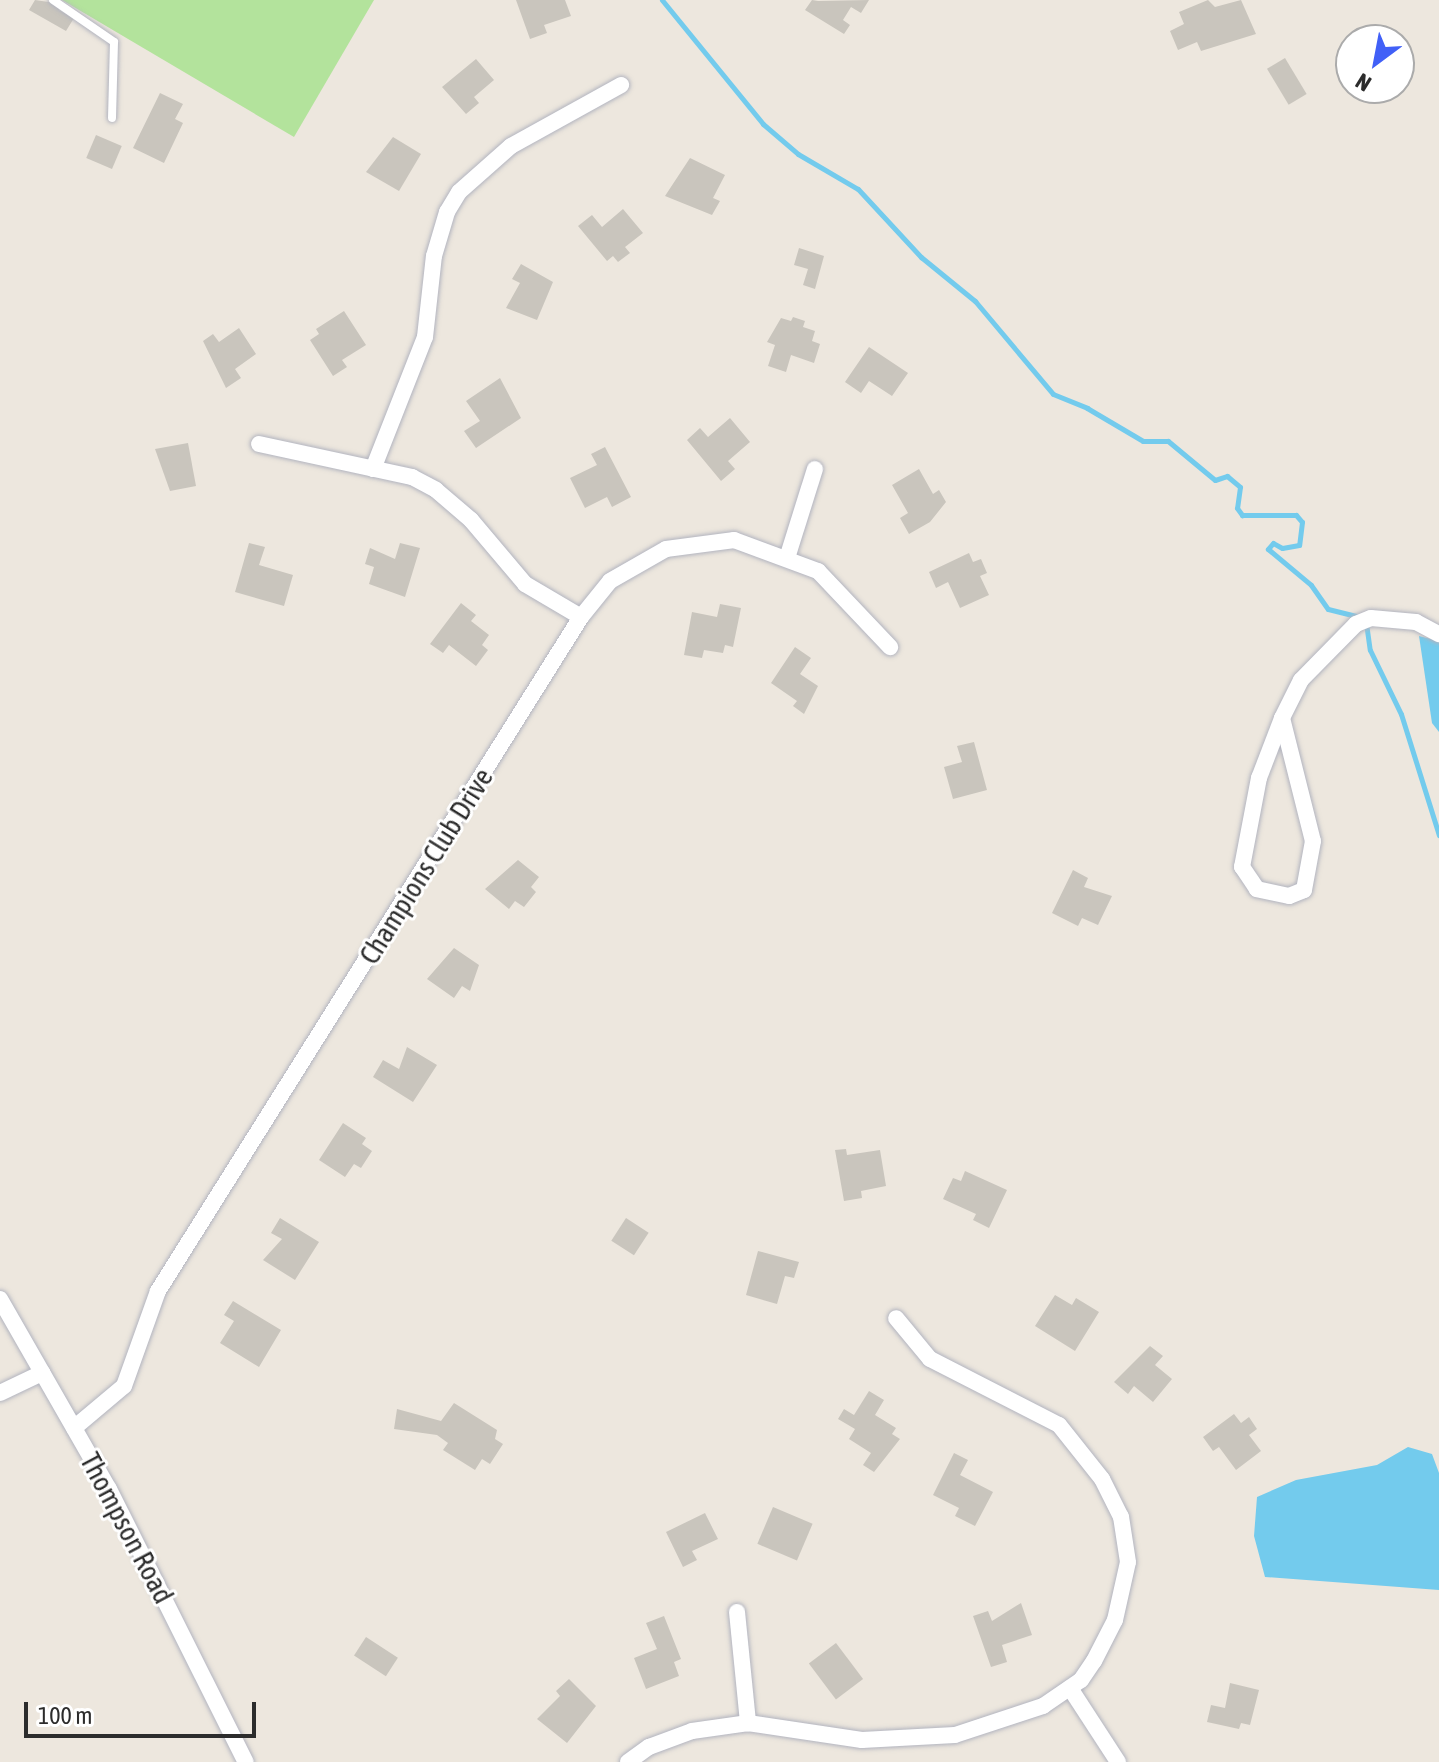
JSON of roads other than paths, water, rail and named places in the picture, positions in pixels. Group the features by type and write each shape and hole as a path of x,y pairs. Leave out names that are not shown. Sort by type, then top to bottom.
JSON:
{"street":[{"path":"373,469 425,337 436,244 459,192 511,146 621,85"},
{"path":"259,444 412,477 436,490 471,520 525,584 581,617"},
{"path":"788,555 815,469"},
{"name":"Champions Club Drive","path":"74,1428 124,1386 158,1291 581,617 610,581 666,549 734,540 788,555 829,579 890,647"},
{"path":"1282,718 1313,841 1304,890 1289,896 1257,889 1242,867 1259,778 1282,718 1301,680 1322,655 1356,624 1371,618 1416,622 1439,634"},
{"name":"Thompson Road","path":"0,1299 74,1428 246,1762"},
{"path":"628,1762 649,1747 692,1731 748,1723 862,1740 932,1738 1000,1724 1070,1688 1094,1661 1115,1620 1128,1562 1121,1517 1091,1459 1059,1425 930,1359 896,1318"},
{"path":"0,1393 42,1373"},
{"path":"737,1612 748,1723"},
{"path":"1070,1688 1118,1762"}],"lane":[{"path":"53,0 114,42 112,118"}],"water":[{"path":"1419,636 1439,641 1439,732 1432,723"},
{"path":"1408,1447 1432,1454 1439,1473 1439,1590 1265,1577 1254,1536 1257,1497 1296,1480 1377,1465"}],"waterway":[{"path":"662,0 763,124 798,154 858,189 921,257 975,301 1053,394 1087,408 1143,441 1168,441 1215,480 1227,476 1240,487 1237,508 1242,515 1296,515 1302,522 1299,545 1282,548 1273,543 1268,549 1311,585 1328,609 1359,617"},
{"path":"1366,623 1370,650 1401,714 1439,835"}]}
